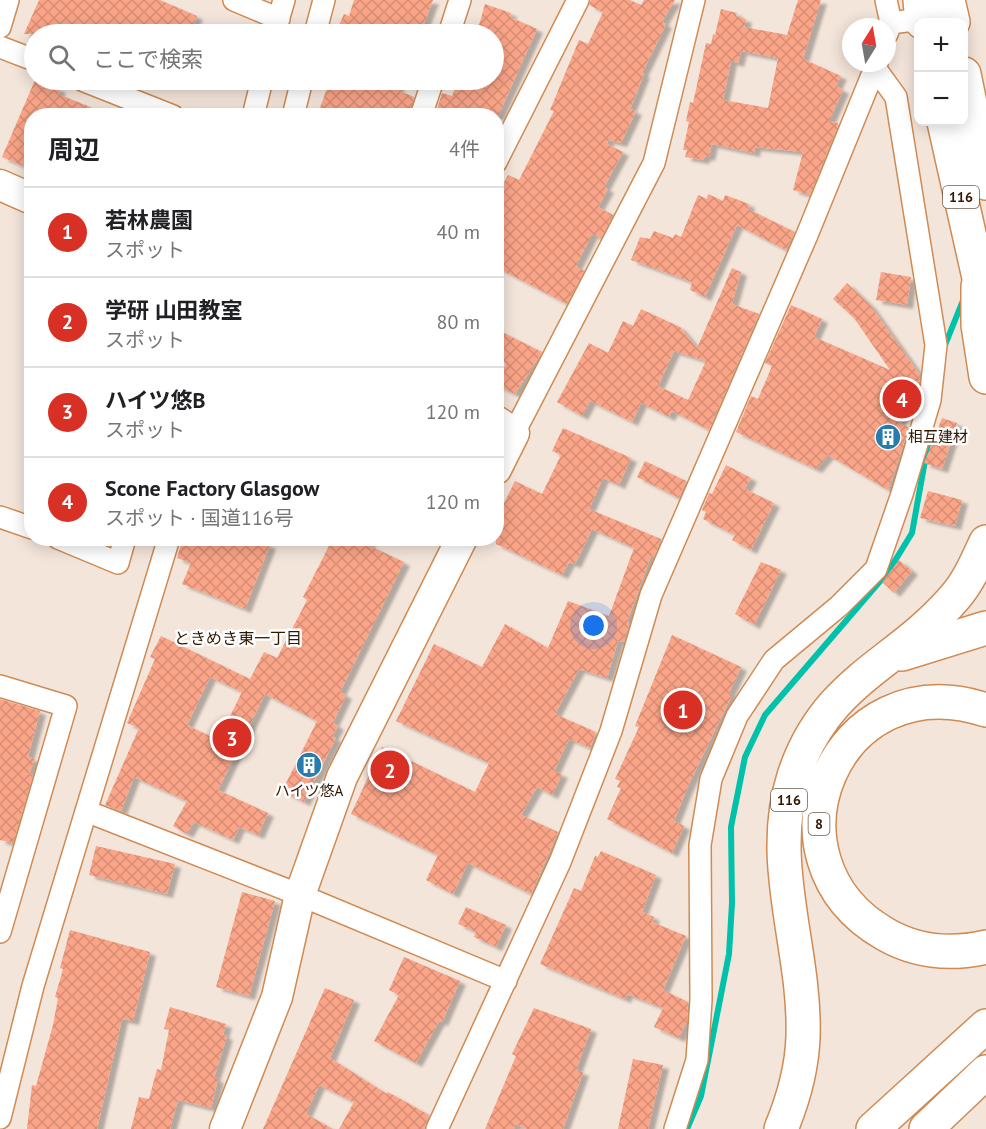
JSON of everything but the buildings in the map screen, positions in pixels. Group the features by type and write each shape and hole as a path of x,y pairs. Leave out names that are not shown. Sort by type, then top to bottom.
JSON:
{"highway":[{"path":"948,0 952,18"},
{"name":"116","path":"968,96 986,183"},
{"name":"116","path":"945,126 986,309"},
{"name":"116","path":"978,272 978,325 986,376"},
{"name":"116","path":"781,1129 793,1096 803,1037 799,975 782,847 786,811 802,756 822,717 871,669 929,624 956,596 974,569 986,542"},
{"path":"871,669 911,651 986,628"},
{"name":"8","path":"986,710 961,702 929,700 895,709 865,726 841,751 824,785 819,818 821,849 828,873 848,903 870,926 900,943 930,951 957,952 986,947"},
{"path":"873,1129 986,1026"},
{"path":"926,1129 986,1072"},
{"path":"938,1129 986,1092"}],"street":[{"path":"0,27 8,0"},
{"path":"234,0 279,18"},
{"path":"318,24 324,0"},
{"path":"452,24 460,0"},
{"path":"504,146 578,0"},
{"path":"505,427 654,163 694,0"},
{"path":"886,0 908,20"},
{"path":"0,47 24,56"},
{"path":"437,1129 560,862 611,731 651,595 807,235 874,72"},
{"path":"675,1129 697,1060 701,1000 699,845 711,779 737,716 774,660 839,606 876,569 902,494 930,400 936,345 896,97 880,72"},
{"path":"107,90 153,108"},
{"path":"255,108 260,90"},
{"path":"294,108 299,90"},
{"path":"424,108 430,90"},
{"path":"0,185 24,196"},
{"path":"0,517 24,525"},
{"path":"77,546 118,563 123,546"},
{"path":"0,1118 33,986 167,546"},
{"path":"225,1129 277,997 300,895 342,777 458,546"},
{"path":"0,686 66,706 0,932"},
{"path":"86,811 300,895 506,981"}],"waterway":[{"path":"943,350 964,298"},
{"path":"687,1129 701,1096 729,954 732,903 731,827 745,757 765,715 888,572 912,533 930,433"}],"place":[{"name":"Scone Factory Glasgow","path":"902,399"},
{"name":"相互建材","path":"888,437"},
{"name":"若林農園","path":"683,710"},
{"name":"ハイツ悠B","path":"232,738"},
{"name":"ハイツ悠A","path":"309,765"},
{"name":"学研 山田教室","path":"390,770"}],"district":[{"name":"ときめき東一丁目","path":"238,638"}]}
